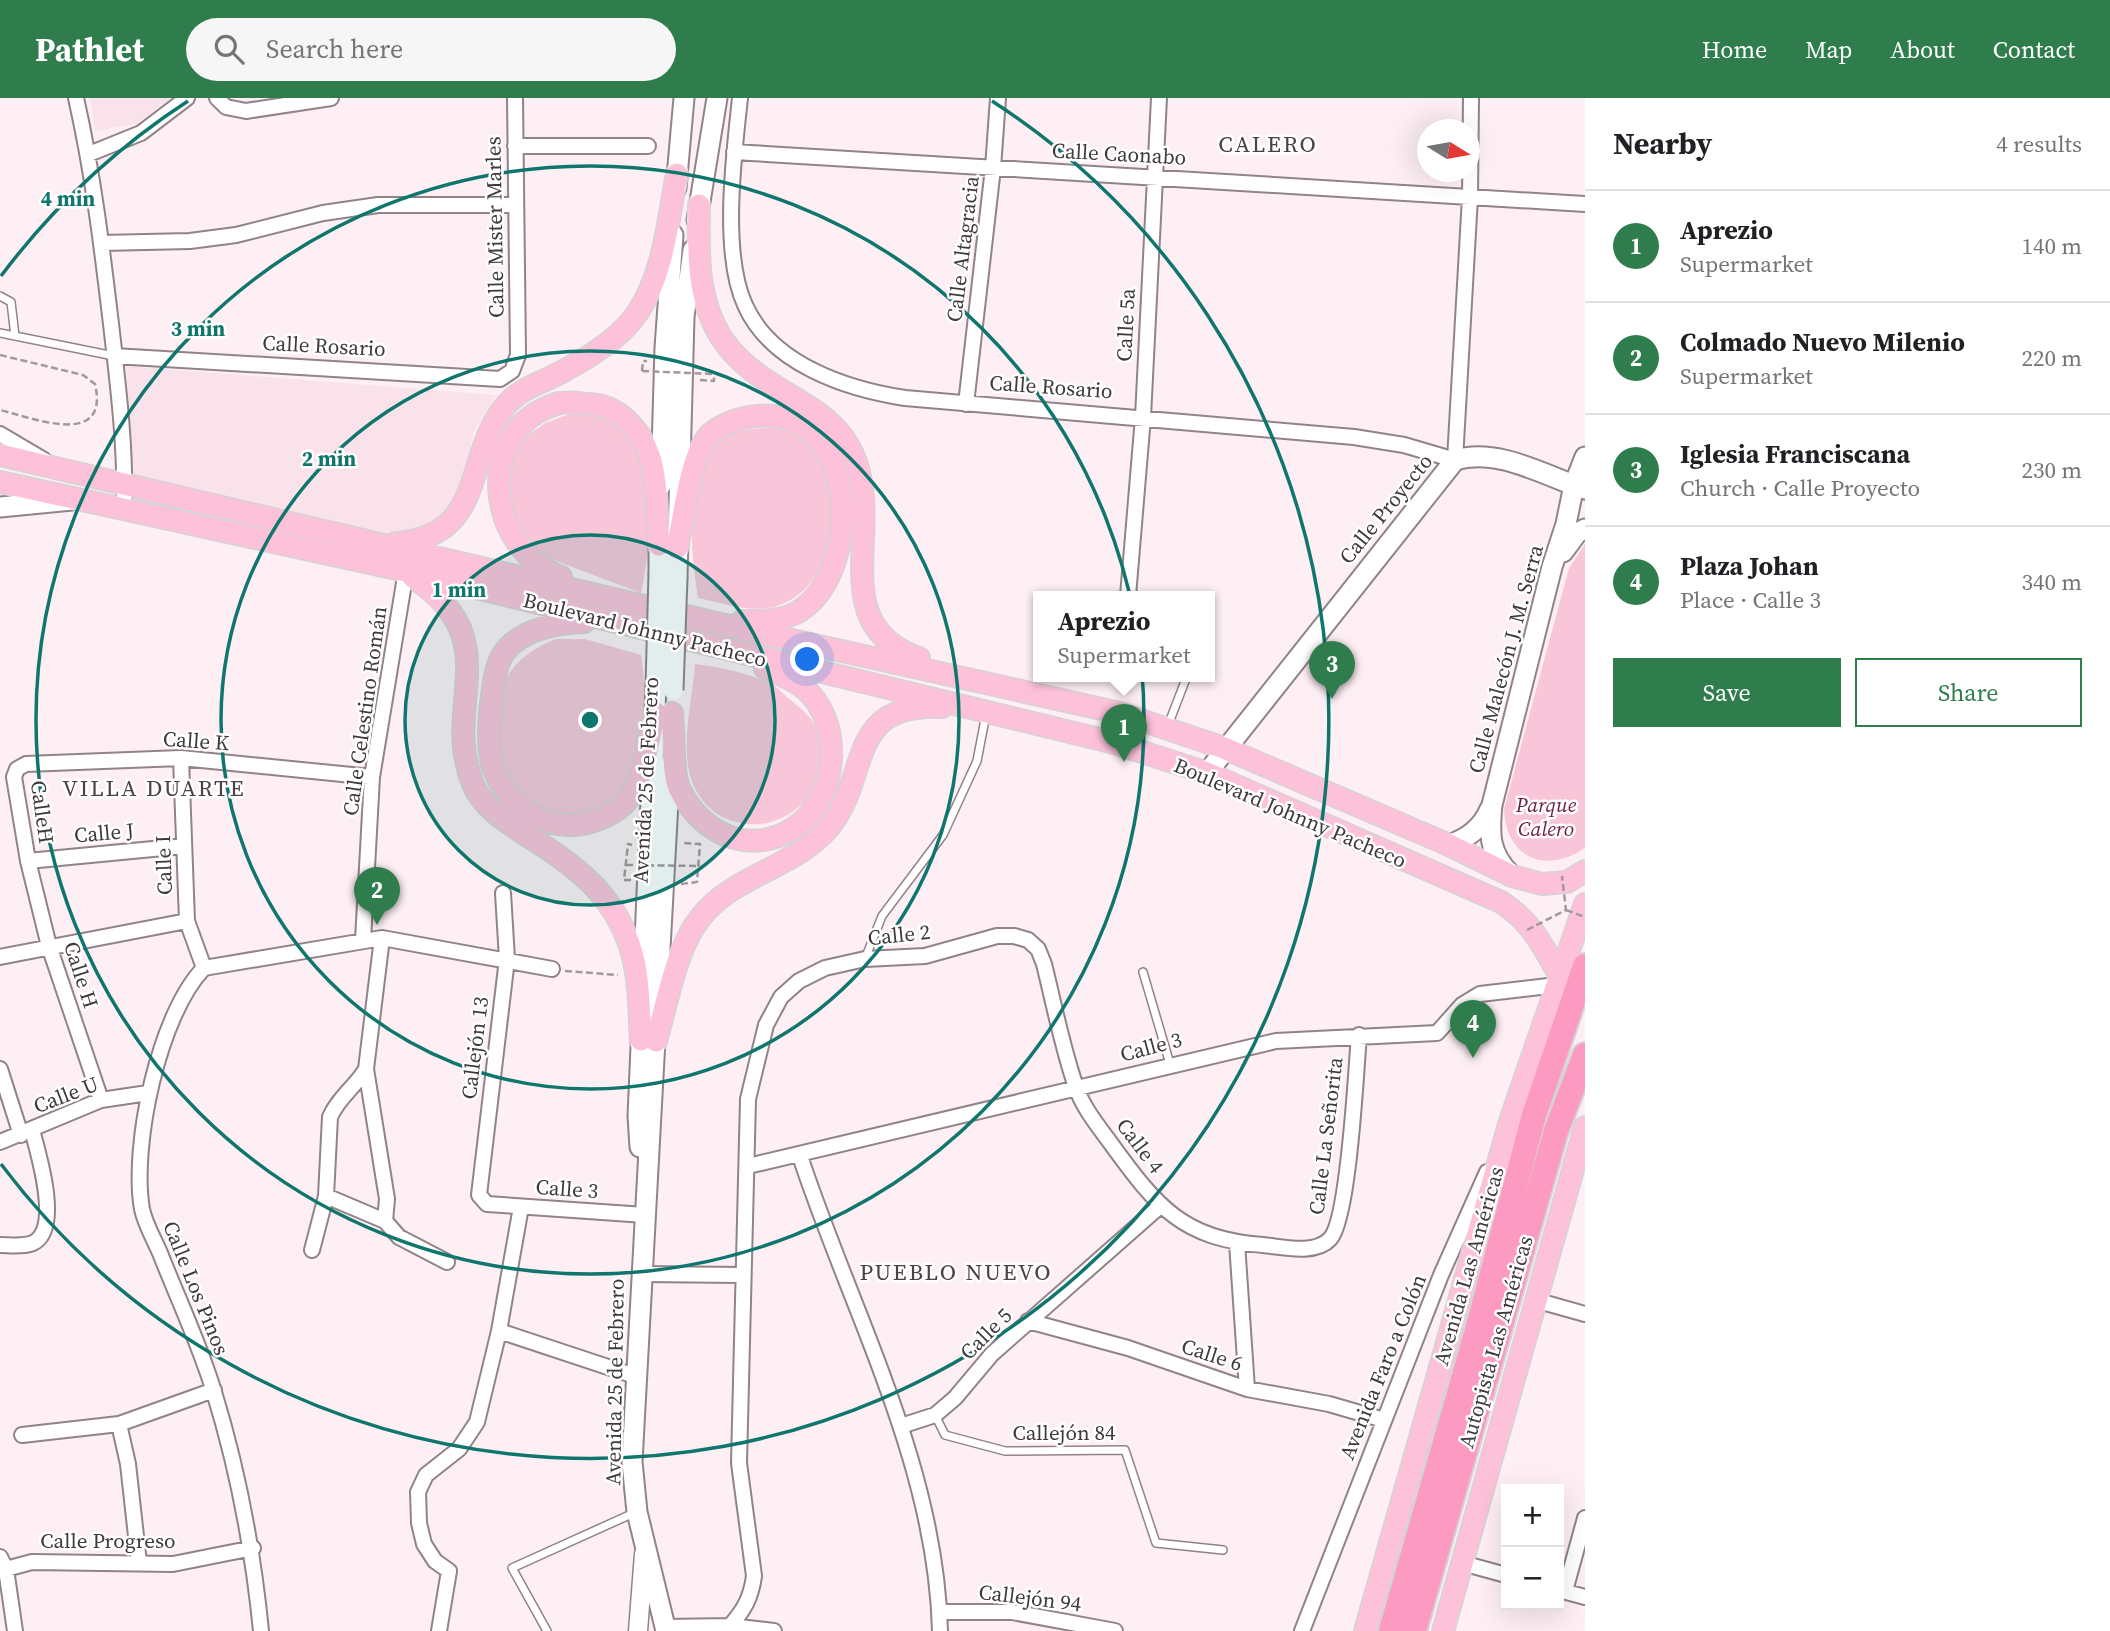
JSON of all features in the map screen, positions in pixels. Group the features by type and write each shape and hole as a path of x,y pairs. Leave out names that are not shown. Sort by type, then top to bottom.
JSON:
{"highway":[{"name":"Autopista Las Américas","path":"1391,1631 1478,1327 1534,1115 1585,966"},
{"name":"Autopista Las Américas","path":"1478,1327 1558,1071 1585,1006"},
{"name":"Autopista Las Américas","path":"1415,1631 1556,1131 1585,1055"}],"main road":[{"name":"Avenida 25 de Febrero","path":"648,1041 668,575 665,348 684,98"},
{"name":"Avenida 25 de Febrero","path":"668,546 684,317 717,98"},
{"path":"383,544 419,539 437,532 452,520 470,493 488,433 506,405 518,393 568,369 624,329 638,312 655,278 677,174"},
{"path":"699,205 698,253 702,291 726,344 765,380 830,419 850,447 861,480 864,501 862,590 876,628 905,654 984,681"},
{"path":"615,597 548,572 533,562 510,537 499,507 498,487 503,457 511,439 536,413 558,403 597,404 615,411 636,428 650,457 668,546"},
{"path":"668,546 706,439 721,427 738,419 760,415 794,421 820,440 832,457 838,474 841,501 839,547 834,566 818,594 794,614 766,621 716,622"},
{"name":"Boulevard Johnny Pacheco","path":"0,455 1120,713 1224,748 1449,845 1512,876 1542,884 1567,882 1585,871"},
{"name":"Calle Rosario","path":"1455,460 1469,456 1486,456 1581,492"},
{"path":"1576,527 1585,457"},
{"name":"Calle Proyecto","path":"1207,773 1224,748 1455,460"},
{"name":"Boulevard Johnny Pacheco","path":"0,482 406,572 1111,742 1207,773 1502,902 1523,916 1537,933 1559,981"},
{"path":"0,507 80,500"},
{"name":"Calle Malecón J. M. Serra","path":"1512,876 1499,863 1490,843 1492,805 1552,567 1576,527"},
{"path":"406,572 428,587 463,628 467,656 466,746 475,788 499,817 569,862 603,893 623,929 648,1041"},
{"path":"610,622 546,626 519,639 504,652 495,674 489,723 494,770 510,795 534,818 569,827 598,821 619,808 632,794 664,712"},
{"path":"664,712 678,786 714,832 743,841 775,838 804,822 824,791 832,754 822,710 799,685 714,648"},
{"path":"648,1041 686,940 701,917 729,889 792,858 828,829 841,811 860,753 877,726 900,711 928,706 983,709"},
{"name":"Avenida 25 de Febrero","path":"664,712 664,885 638,1116 645,1215 632,1462 637,1512 665,1629"},
{"name":"Calle Malecón J. M. Serra","path":"1449,845 1471,835 1482,825 1492,805"},
{"name":"Avenida Las Américas","path":"1365,1631 1510,1121 1559,981 1576,907"},
{"path":"1443,1631 1585,1127"}],"street":[{"path":"76,98 89,154 101,243 114,356 125,485 124,509"},
{"path":"89,154 141,133 187,98"},
{"path":"217,98 226,107 246,111 331,98"},
{"name":"Calle Mister Marles","path":"515,98 518,355"},
{"name":"Calle Rosario","path":"740,98 734,152 733,248 736,279 745,306 762,331 794,359 830,380 868,392 966,404 1354,437 1404,445 1455,460"},
{"name":"Calle Altagracia","path":"966,404 993,168 998,98"},
{"name":"Calle 5a","path":"1128,591 1143,417 1159,98"},
{"name":"Calle Proyecto","path":"1455,460 1470,197 1471,98"},
{"path":"514,146 648,146"},
{"name":"Calle Caonabo","path":"734,152 1582,203"},
{"path":"1582,203 1585,188"},
{"path":"101,243 190,241 236,236 323,213 378,205 515,205"},
{"name":"Calle Rosario","path":"114,356 500,379 512,371 518,355"},
{"name":"Boulevard Johnny Pacheco","path":"0,434 54,467"},
{"name":"Calle Celestino Román","path":"363,940 372,777 406,572"},
{"name":"Calle K","path":"17,769 26,764 181,758 372,777"},
{"name":"Calle I","path":"181,758 187,921 204,968"},
{"name":"CalleH","path":"17,769 14,777 28,861"},
{"name":"Calle J","path":"28,861 184,846"},
{"name":"Calle H","path":"28,861 49,946 101,1100"},
{"name":"Callejón 13","path":"487,1204 479,1195 508,959 503,893"},
{"path":"0,957 187,921"},
{"name":"Calle 2","path":"748,1166 748,1099 755,1058 766,1024 781,997 799,981 825,968 864,958 925,956 997,936 1014,936 1028,940"},
{"path":"382,938 366,1069 387,1199 385,1220"},
{"path":"204,968 382,938 552,969"},
{"name":"Calle 4","path":"1028,940 1038,949 1044,964 1076,1089 1102,1131 1159,1207 1210,1236 1237,1243 1304,1248 1318,1246 1330,1239"},
{"name":"Calle Los Pinos","path":"204,968 191,981 160,1049 148,1093 141,1171 142,1210 214,1390 253,1548 261,1631"},
{"name":"Calle 3","path":"748,1166 800,1156 1170,1064 1276,1041 1437,1033 1462,1005 1479,994 1559,981"},
{"name":"Calle La Señorita","path":"1330,1239 1341,1210 1359,1035"},
{"path":"0,1069 46,1190 46,1218 41,1236 33,1243 0,1245"},
{"path":"312,1250 326,1196 330,1117 335,1106 358,1083 366,1069"},
{"name":"Calle U","path":"0,1142 101,1100 148,1093"},
{"name":"Avenida Faro a Colón","path":"1301,1631 1441,1275 1510,1121"},
{"path":"800,1156 823,1226 901,1426 935,1564 940,1631"},
{"path":"730,1626 744,1610 754,1576 739,1463 748,1166"},
{"path":"326,1196 385,1220 399,1237 447,1262"},
{"name":"Calle 3","path":"487,1204 645,1215"},
{"path":"439,1631 449,1571 435,1561 424,1544 419,1523 418,1492 426,1475 459,1449 477,1422 499,1331 520,1207"},
{"name":"Calle 5","path":"901,1426 935,1415 1028,1321 1159,1207"},
{"path":"1237,1243 1247,1389"},
{"path":"641,1274 743,1275"},
{"path":"1535,1300 1585,1314"},
{"name":"Calle 6","path":"1028,1321 1128,1348 1247,1389 1329,1404 1384,1420"},
{"path":"499,1331 635,1376"},
{"path":"22,1435 119,1424 214,1390"},
{"path":"119,1424 128,1464 139,1563"},
{"path":"1564,1584 1585,1518"},
{"name":"Calle Progreso","path":"3,1563 173,1564 253,1548"},
{"path":"638,1631 645,1550"},
{"path":"3,1563 15,1631"},
{"path":"1462,1563 1501,1575"},
{"path":"1564,1591 1585,1597"},
{"name":"Callejón 94","path":"940,1612 1031,1615 1115,1631"},
{"path":"665,1629 730,1626 774,1631"}],"lane":[{"path":"0,296 11,302 15,336"},
{"path":"0,333 114,356"},
{"path":"1166,729 1185,682"},
{"path":"864,958 882,916 943,835 977,761 983,709"},
{"path":"1143,972 1170,1064"},
{"name":"Callejón 84","path":"935,1415 945,1435 1003,1451 1123,1449 1156,1543 1223,1550"},
{"path":"547,1631 513,1568 637,1512"}],"path":[{"path":"0,355 83,375 95,384 98,395 96,408 88,421 70,426 0,410"},
{"path":"652,362 643,361 642,371 715,374 714,381 705,381"},
{"path":"664,885 697,883 700,866 700,844 666,842"},
{"path":"626,865 700,866"},
{"path":"1562,876 1576,907 1585,917"},
{"path":"1527,930 1576,907"},
{"path":"552,969 635,975"}],"shaded area":[{"path":"90,98 171,98 136,124 95,131"},
{"path":"126,366 496,395 474,432 461,490 436,524 418,532 373,537 134,476"}],"green space":[{"path":"570,414 596,416 620,424 634,435 642,448 648,467 651,511 641,593 538,554 508,514 510,461 524,438 545,423"},
{"path":"777,427 803,436 819,447 830,472 834,518 823,563 812,582 796,596 777,606 748,608 698,598 692,549 692,519 704,454 714,443 731,434 749,429"},
{"name":"Parque Calero","path":"1585,544 1585,848 1556,860 1542,860 1530,857 1512,840 1506,826 1504,809 1569,568"},
{"path":"556,639 585,639 641,655 644,676 643,726 639,752 631,775 619,795 602,808 579,815 557,813 531,802 507,782 495,761 499,699 508,676 532,651"},
{"path":"695,664 722,668 770,683 814,724 823,750 822,770 814,789 802,804 787,816 768,823 748,824 719,815 700,797 690,774 687,754 687,728"}],"place":[{"name":"Iglesia Franciscana","path":"1332,699"},
{"name":"Aprezio","path":"1124,762"},
{"name":"Colmado Nuevo Milenio","path":"377,925"},
{"name":"Plaza Johan","path":"1473,1058"}],"district":[{"name":"CALERO","path":"1268,144"},
{"name":"VILLA DUARTE","path":"154,788"},
{"name":"PUEBLO NUEVO","path":"956,1272"}]}
